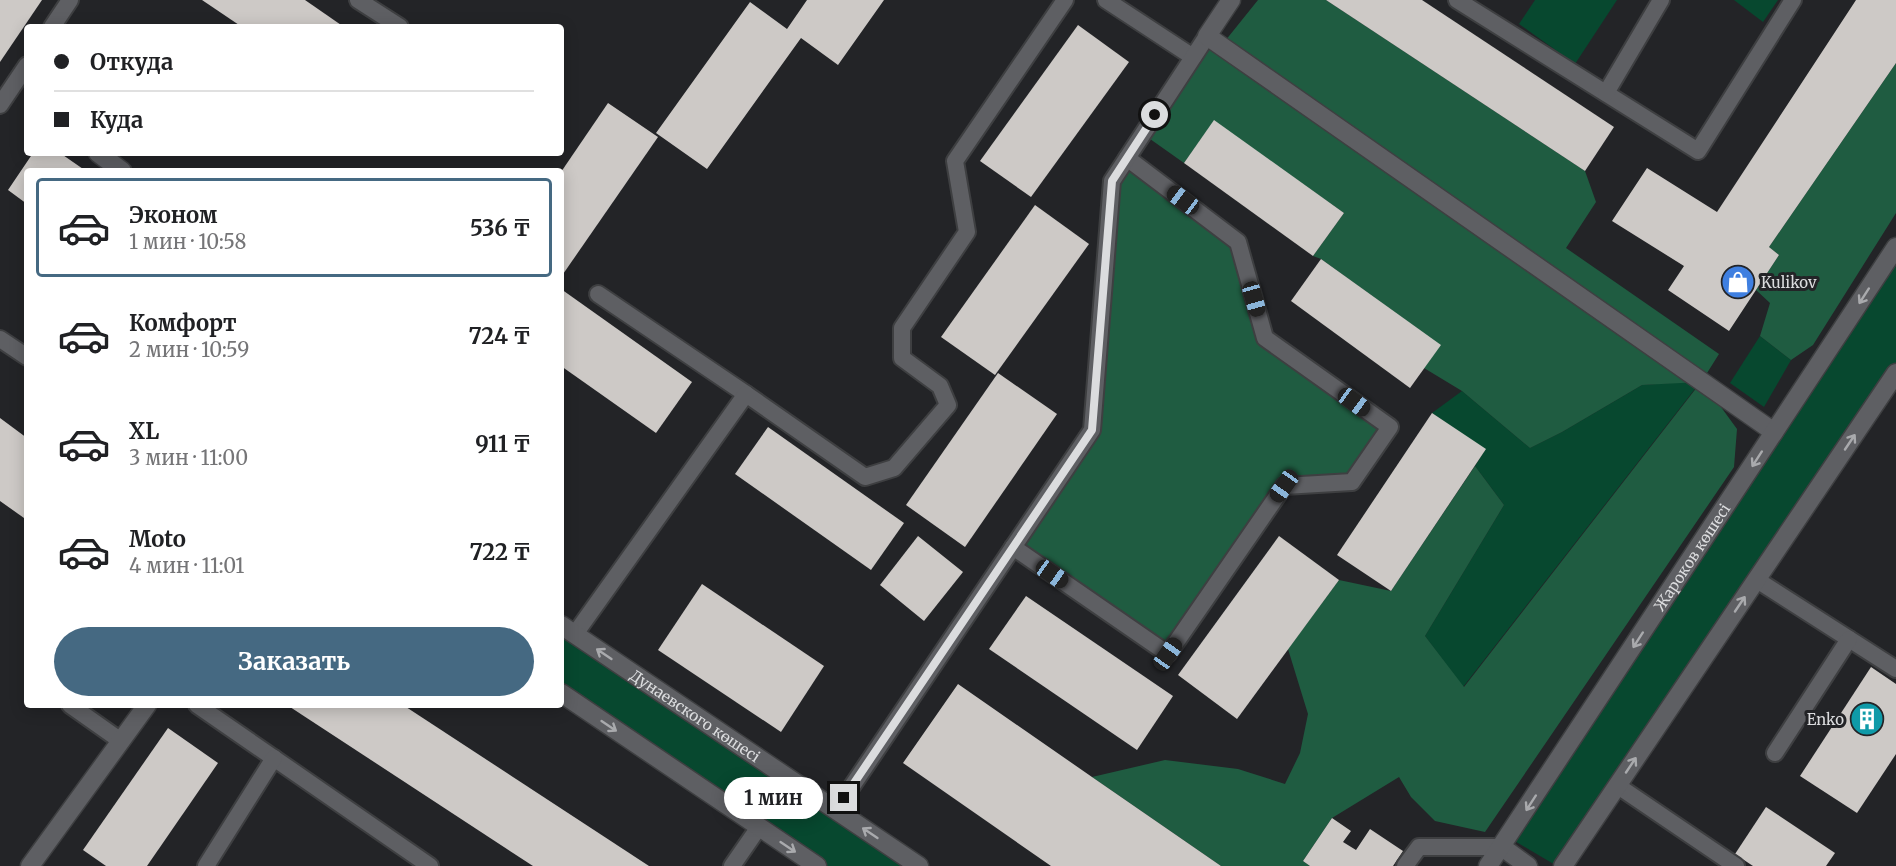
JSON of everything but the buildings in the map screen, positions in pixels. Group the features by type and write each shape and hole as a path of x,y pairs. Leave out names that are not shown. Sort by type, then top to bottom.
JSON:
{"street":[{"path":"1231,0 1207,36 1774,432"},
{"path":"102,156 118,168"},
{"name":"Жароков көшесі","path":"1488,866 1896,248"},
{"path":"1563,866 1896,373"},
{"name":"Дунаевского көшесі","path":"568,629 919,866"},
{"path":"564,695 817,866"},
{"path":"30,866 145,708"},
{"path":"1502,847 1528,866"}],"lane":[{"path":"54,24 70,0"},
{"path":"358,0 395,24"},
{"path":"598,294 864,477 894,468 948,405 940,386 902,358 902,328 967,232 955,161 1065,0"},
{"path":"1106,0 1193,57"},
{"path":"1457,0 1698,151 1793,0"},
{"path":"1606,93 1661,0"},
{"path":"836,810 1092,430 1112,181 1207,36"},
{"path":"0,105 24,69"},
{"path":"1013,547 1168,654 1284,486 1352,482 1390,427 1265,338 1238,242 1127,158"},
{"path":"0,339 24,355"},
{"path":"568,629 746,394"},
{"path":"1756,580 1896,669"},
{"path":"1775,753 1849,639"},
{"path":"74,708 121,741"},
{"path":"201,708 427,865"},
{"path":"206,866 274,758"},
{"path":"1618,786 1736,866"},
{"path":"732,866 759,827"},
{"path":"1406,866 1419,847 1502,847"}],"green space":[{"path":"1258,0 1326,0 1585,171 1596,202 1566,248 1719,354 1702,381 1737,429 1734,467 1485,832 1435,821 1411,797 1399,777 1332,818 1303,861 1310,866 1221,866 1092,777 1165,760 1238,769 1285,784 1300,753 1308,714 1288,649 1339,580 1391,591 1475,466 1504,505 1425,636 1464,687 1701,382 1642,385 1530,448 1462,391 1424,368 1440,345 1321,259 1313,256 1344,213 1214,121 1184,163 1143,134 1207,36 1221,46"},
{"path":"1535,0 1617,0 1575,64 1519,24"},
{"path":"1734,0 1778,0 1763,22"},
{"path":"1896,63 1896,213 1813,345 1791,360 1760,336 1770,303 1756,290 1779,255 1769,247"},
{"path":"1127,158 1238,242 1265,338 1390,427 1352,482 1284,486 1165,663 1009,553 1092,430 1112,181"},
{"path":"1896,247 1896,371 1557,866 1508,837"},
{"path":"1760,336 1791,360 1764,407 1730,383"},
{"path":"1701,381 1463,687 1425,636 1504,505 1475,466 1485,450 1432,413 1462,391 1530,448 1642,385"},
{"path":"564,631 906,866 828,866 564,692"}],"place":[{"name":"Kulikov","path":"1738,282"},
{"name":"Enko","path":"1867,719"}],"route":[{"path":"844,798 1092,430 1112,181 1155,115"}]}
